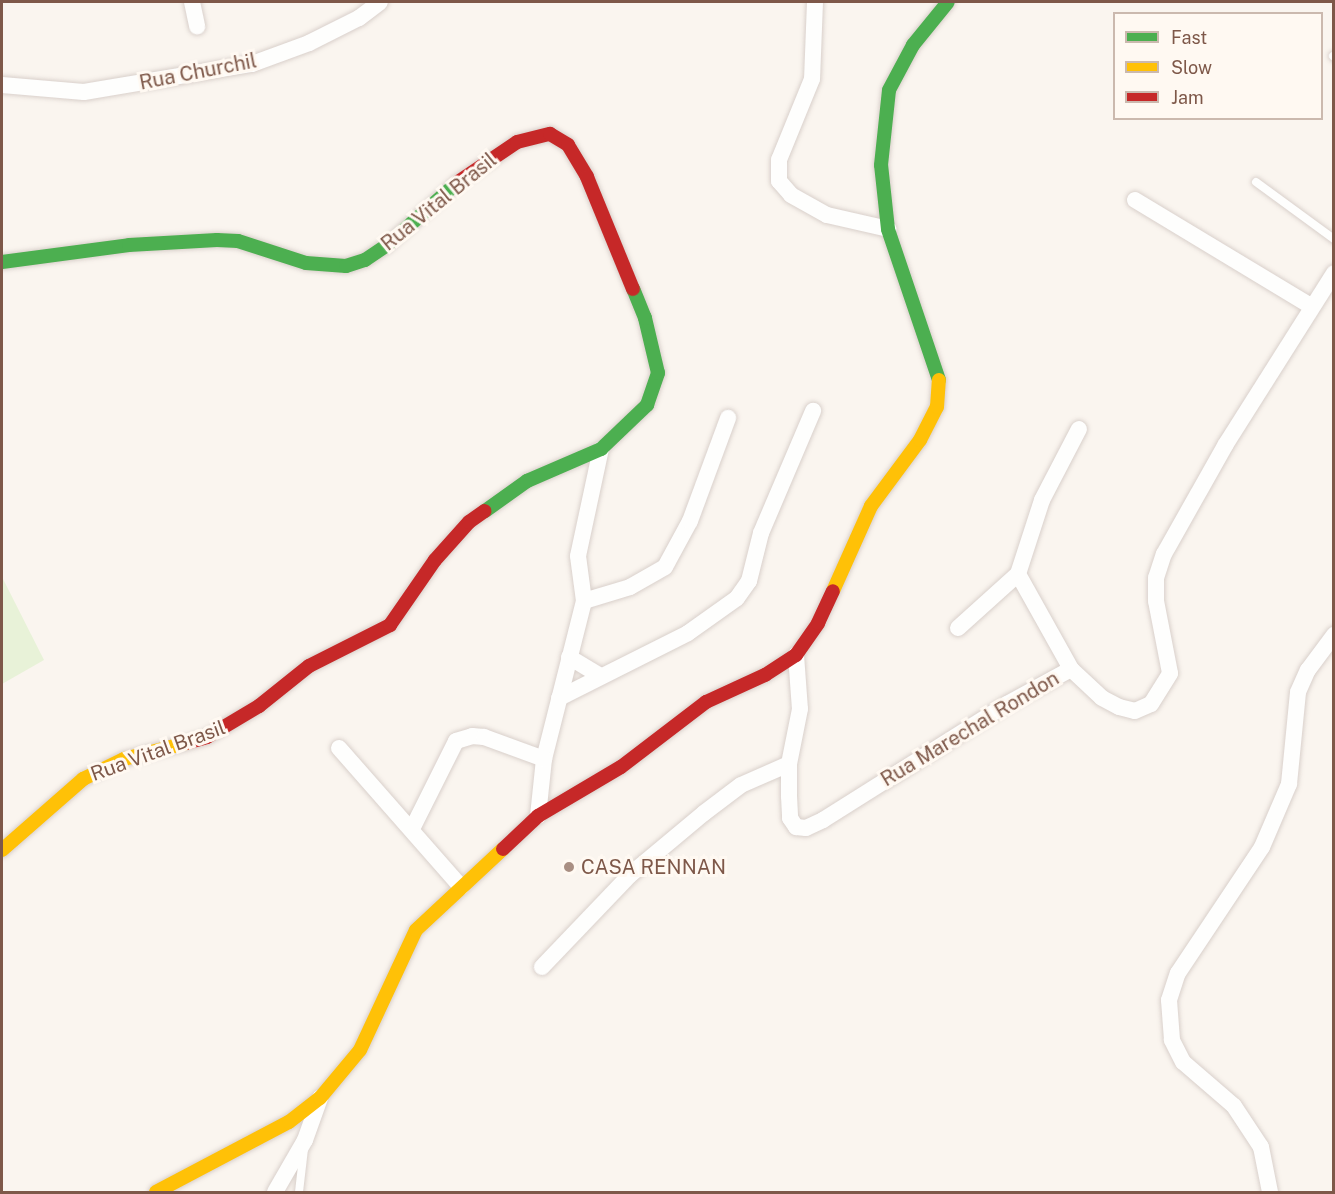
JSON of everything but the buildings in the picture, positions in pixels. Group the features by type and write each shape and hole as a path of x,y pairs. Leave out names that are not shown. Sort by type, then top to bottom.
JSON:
{"street":[{"path":"192,2 197,26"},
{"name":"Rua Churchil","path":"2,85 84,92 252,64 309,43 359,18 380,2"},
{"path":"815,2 812,79 779,160 779,181 791,195 827,215 888,229"},
{"path":"156,1192 289,1122 320,1098 360,1050 416,930 538,816 621,767 706,702 765,675 796,655 818,623 871,506 920,440 937,407 939,374 936,360 888,229 881,165 889,90 913,45 948,2"},
{"name":"Rua Vital Brasil","path":"2,262 129,245 217,240 238,241 306,263 346,266 365,260 386,246 462,179 508,148 534,136 550,134 568,145 587,177 637,295 657,358 655,389 647,405 601,449 527,481 487,506 452,539 390,625 309,666 259,706 207,737 124,759 82,779 2,850"},
{"path":"1135,200 1311,306"},
{"name":"Rua Marechal Rondon","path":"796,655 800,710 789,764 790,818 796,827 806,828 1071,669 1102,698 1119,707 1135,711 1151,704 1162,691 1170,673 1158,626 1156,578 1164,554 1220,454 1311,306 1334,273"},
{"path":"559,698 599,675 688,633 737,598 749,581 768,513 813,411"},
{"path":"584,601 630,587 665,567 690,521 728,418"},
{"path":"958,628 1018,574 1042,501 1079,429"},
{"path":"538,816 544,759 584,601 579,550 601,449"},
{"path":"1018,574 1071,669"},
{"path":"1270,1192 1261,1147 1234,1106 1183,1062 1172,1041 1169,1000 1178,973 1262,847 1289,784 1298,693 1308,670 1334,635"},
{"path":"569,657 599,675"},
{"path":"412,829 456,741 472,735 484,737 544,759"},
{"path":"339,748 461,887"},
{"path":"542,967 632,874 704,813 741,785 789,764"},
{"path":"275,1192 305,1140 320,1098"}],"lane":[{"path":"1256,182 1334,239"},
{"path":"299,1192 305,1140"}],"green space":[{"path":"2,577 44,660 2,684"}],"traffic: fast":[{"path":"939,380 888,229 881,165 889,90 913,45 948,2"},
{"path":"2,262 129,245 217,240 238,241 306,263 346,266 365,260 386,246 458,182"},
{"path":"485,511 527,481 601,449 647,405 658,373 645,318 633,289"}],"traffic: slow":[{"path":"833,591 871,506 920,440 937,407 939,380"},
{"path":"2,850 83,779 124,759 186,743"},
{"path":"156,1192 289,1122 320,1098 360,1050 416,930 503,849"}],"traffic: jam":[{"path":"458,182 517,142 550,134 568,145 587,177 633,289"},
{"path":"186,743 207,737 259,706 309,666 390,625 435,560 469,522 485,511"},
{"path":"503,849 538,816 621,767 706,702 765,675 796,655 818,623 833,591"}],"place":[{"name":"CASA RENNAN","path":"569,867"}]}
